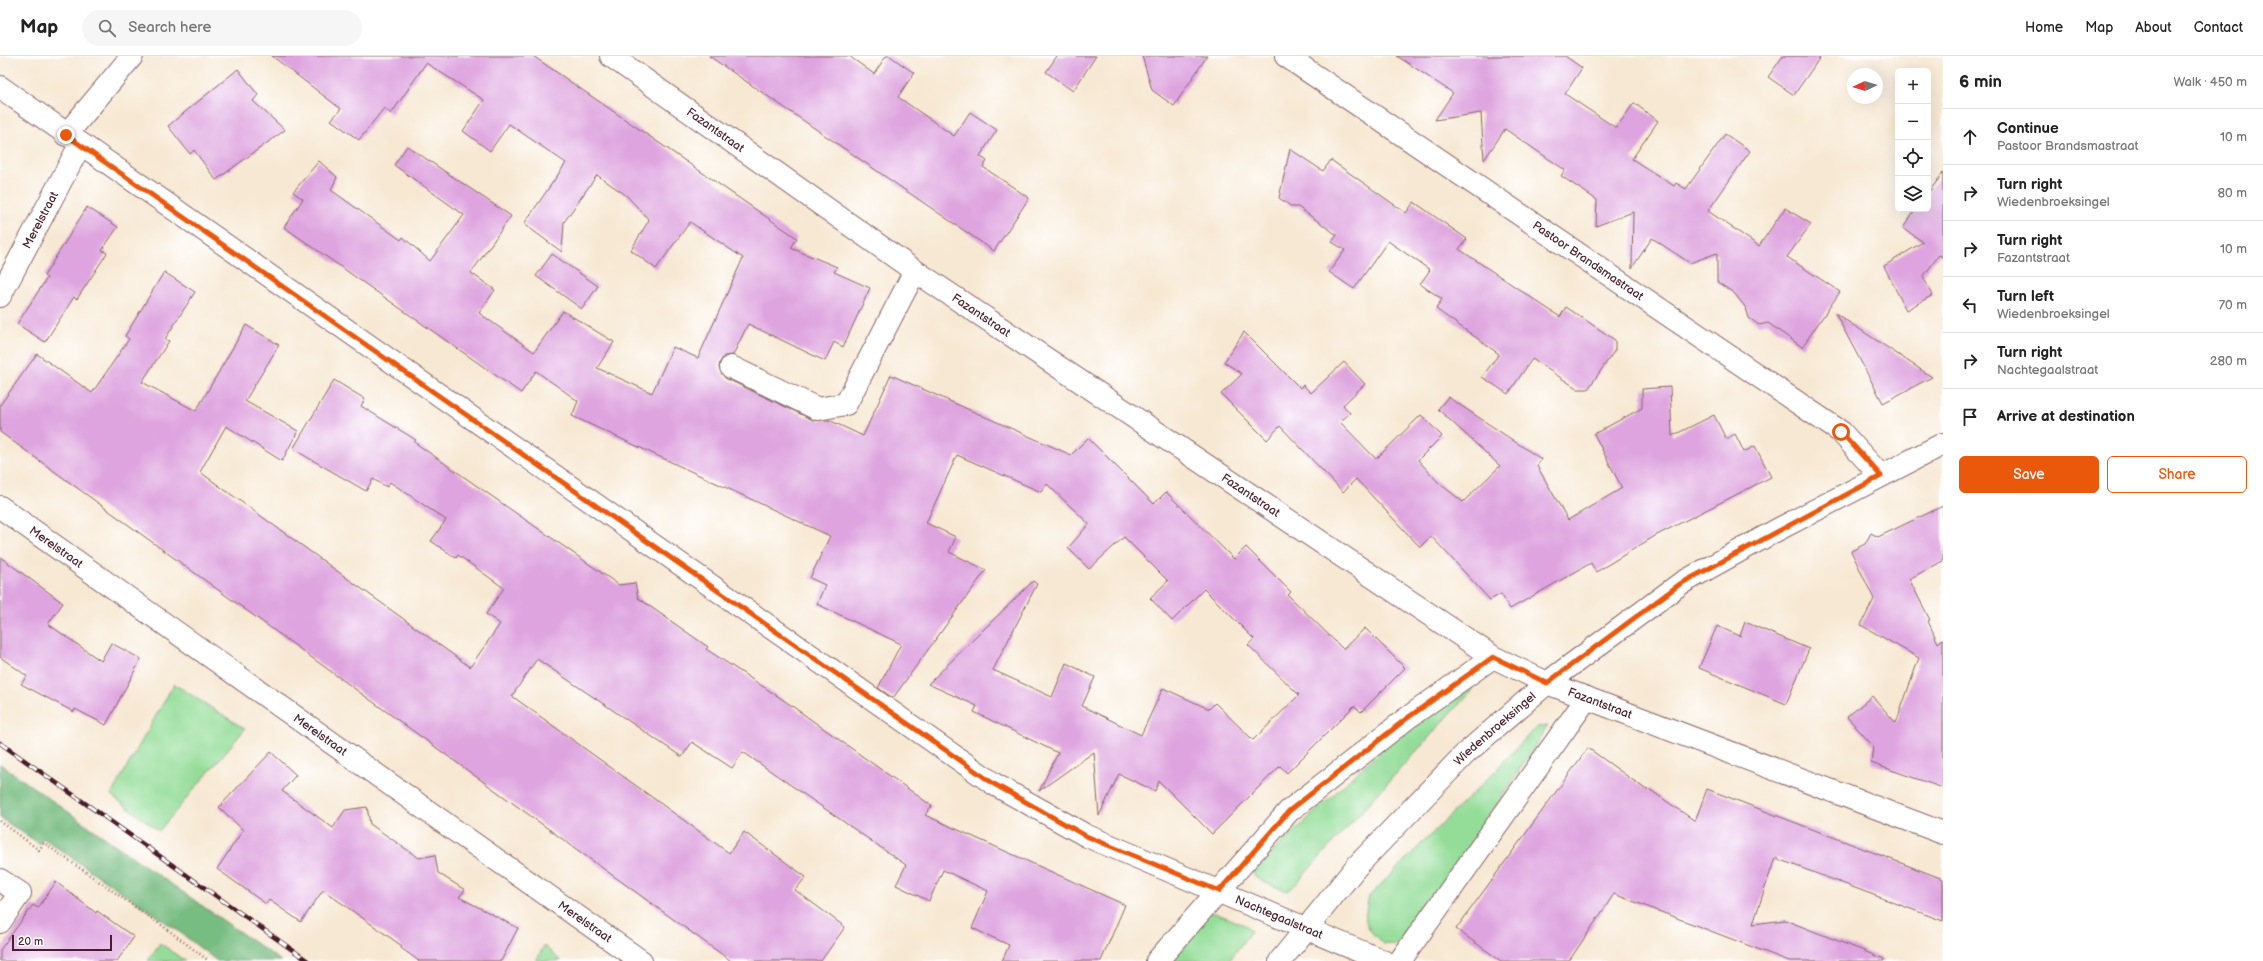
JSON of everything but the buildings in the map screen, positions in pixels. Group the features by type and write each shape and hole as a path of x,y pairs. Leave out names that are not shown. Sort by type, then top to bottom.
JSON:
{"street":[{"name":"Merelstraat","path":"0,296 73,140 132,56"},
{"name":"Fazantstraat","path":"611,56 915,271 1493,657 1547,683 1943,833"},
{"name":"Pastoor Brandsmastraat","path":"1286,56 1841,432 1881,476"},
{"name":"Nachtegaalstraat","path":"0,88 994,784 1086,836 1383,961"},
{"path":"731,367 818,409 846,404 915,271"},
{"name":"Wiedenbroeksingel","path":"1280,961 1357,866 1466,752 1547,683 1680,584 1943,444"},
{"name":"Merelstraat","path":"0,508 443,823 642,961"},
{"path":"1157,961 1289,811 1406,719 1493,657"},
{"path":"1400,961 1587,698"},
{"path":"0,880 20,893 0,922"}],"path":[{"path":"0,821 39,850 44,843 209,961"}],"green space":[{"path":"1474,679 1471,691 1293,887 1287,891 1265,883 1253,875 1254,869 1408,725"},
{"path":"174,684 245,729 159,831 111,795"},
{"path":"1548,726 1408,941 1399,945 1383,944 1366,923 1366,912 1369,896 1496,770 1536,727"},
{"path":"0,764 281,961 217,961 177,930 43,838 40,844 0,818"},
{"path":"1208,913 1215,913 1247,926 1251,931 1229,961 1164,961"},
{"path":"160,943 185,961 148,961"},
{"path":"544,946 561,961 536,961"}],"railway":[{"path":"0,743 308,961"}],"route":[{"path":"66,135 994,784 1086,836 1219,891 1289,811 1406,719 1493,657 1547,683 1605,638 1680,584 1777,530 1881,476 1841,432"}]}
